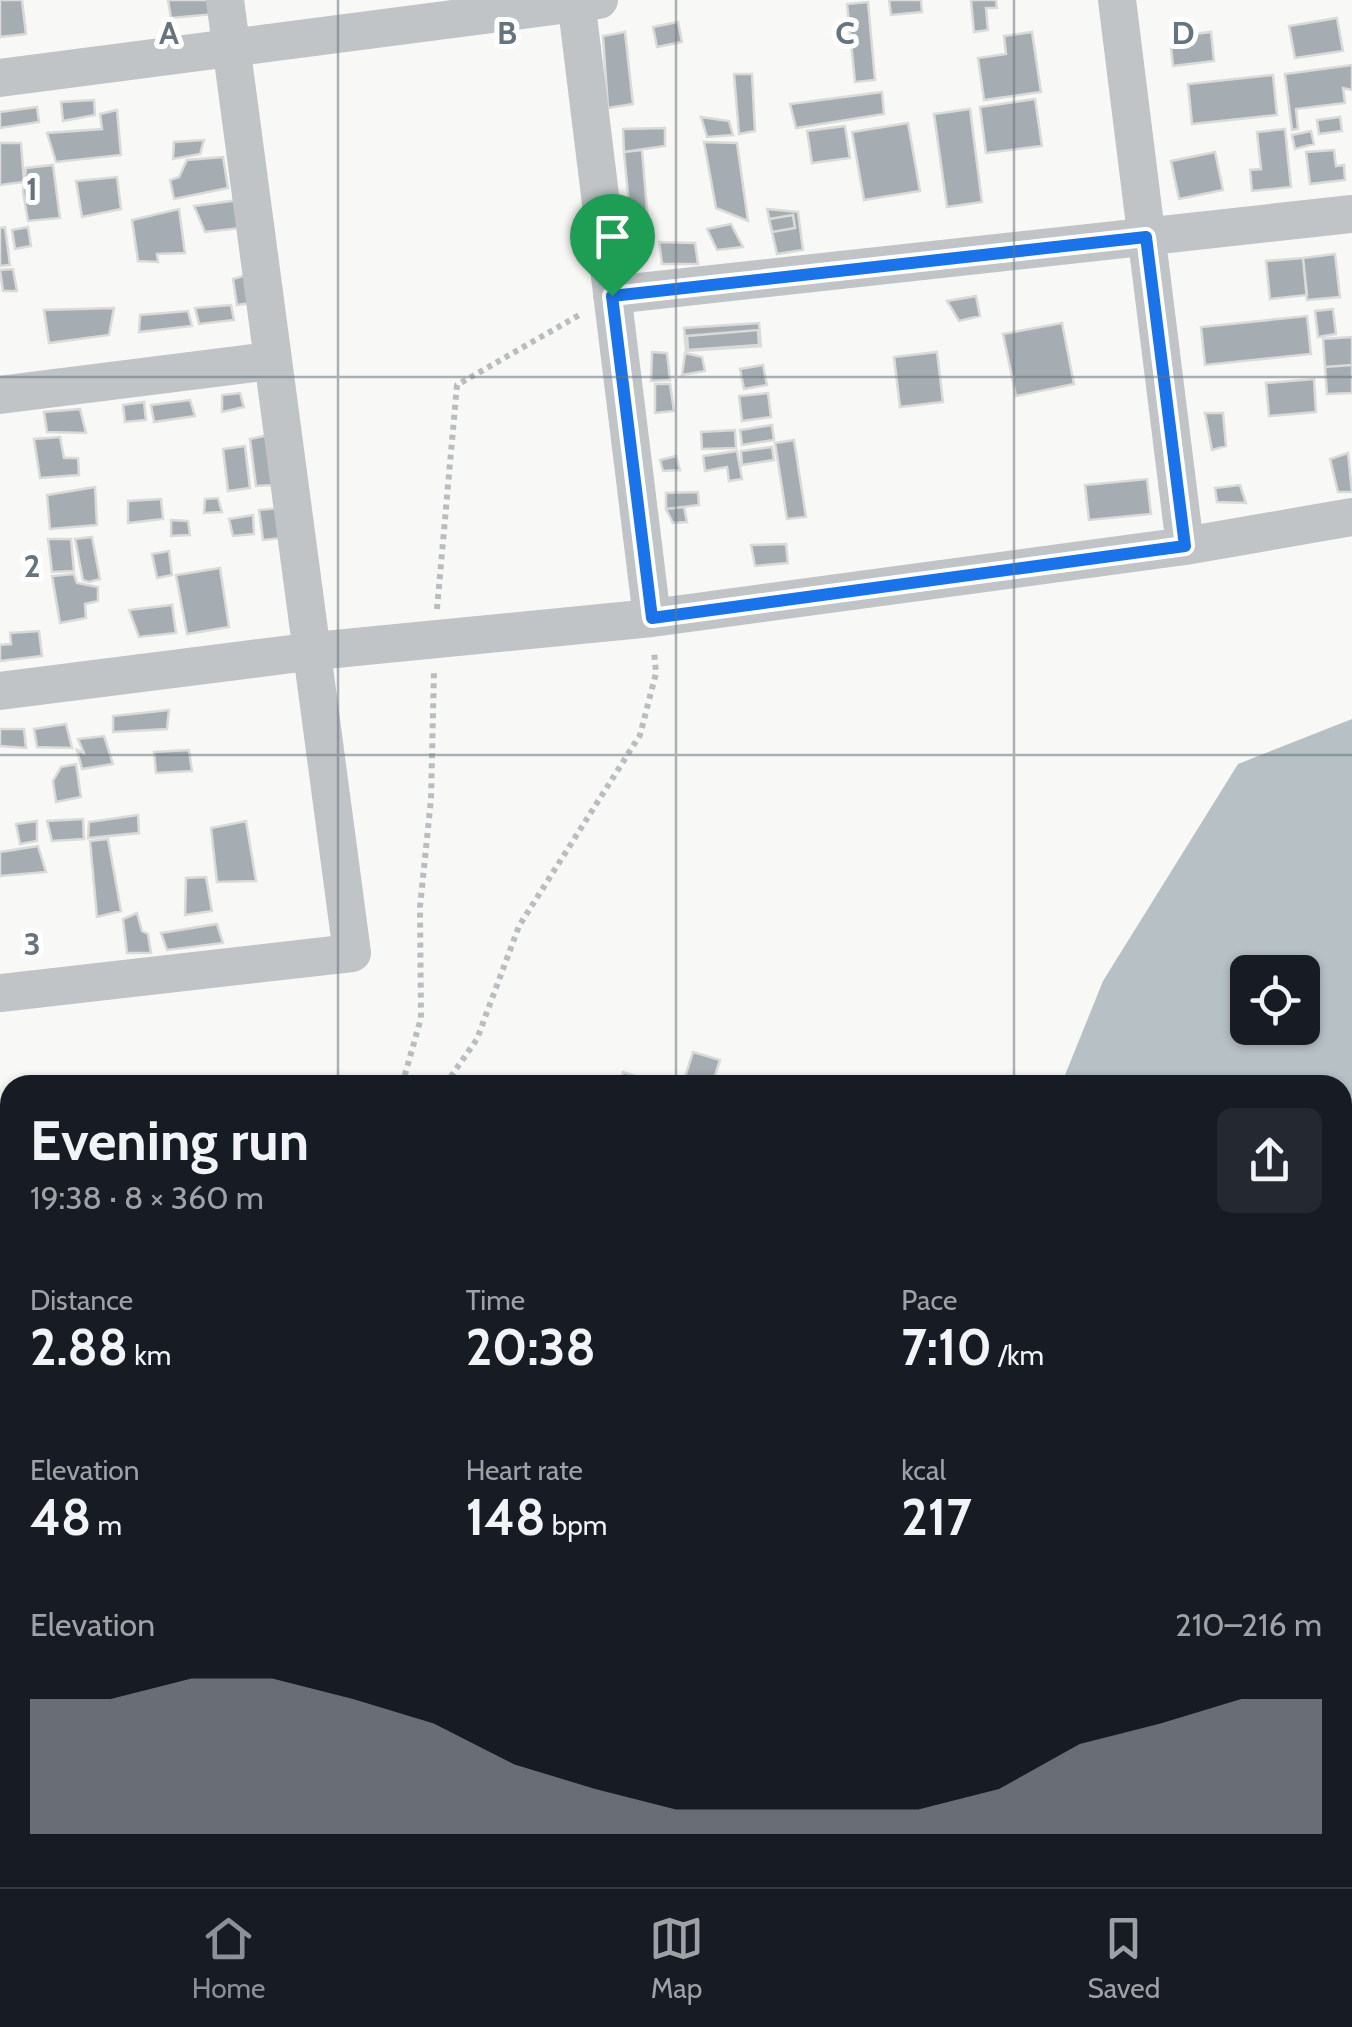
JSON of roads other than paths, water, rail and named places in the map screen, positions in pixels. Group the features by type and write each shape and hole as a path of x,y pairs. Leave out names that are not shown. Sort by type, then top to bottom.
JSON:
{"street":[{"path":"0,993 352,953 315,651 270,361 225,0"},
{"path":"1117,0 1185,546"},
{"path":"0,78 585,1 612,296 652,618"},
{"path":"612,296 1352,214"},
{"path":"0,394 270,361"},
{"path":"0,691 315,651 652,618 1185,546 1352,518"}]}
